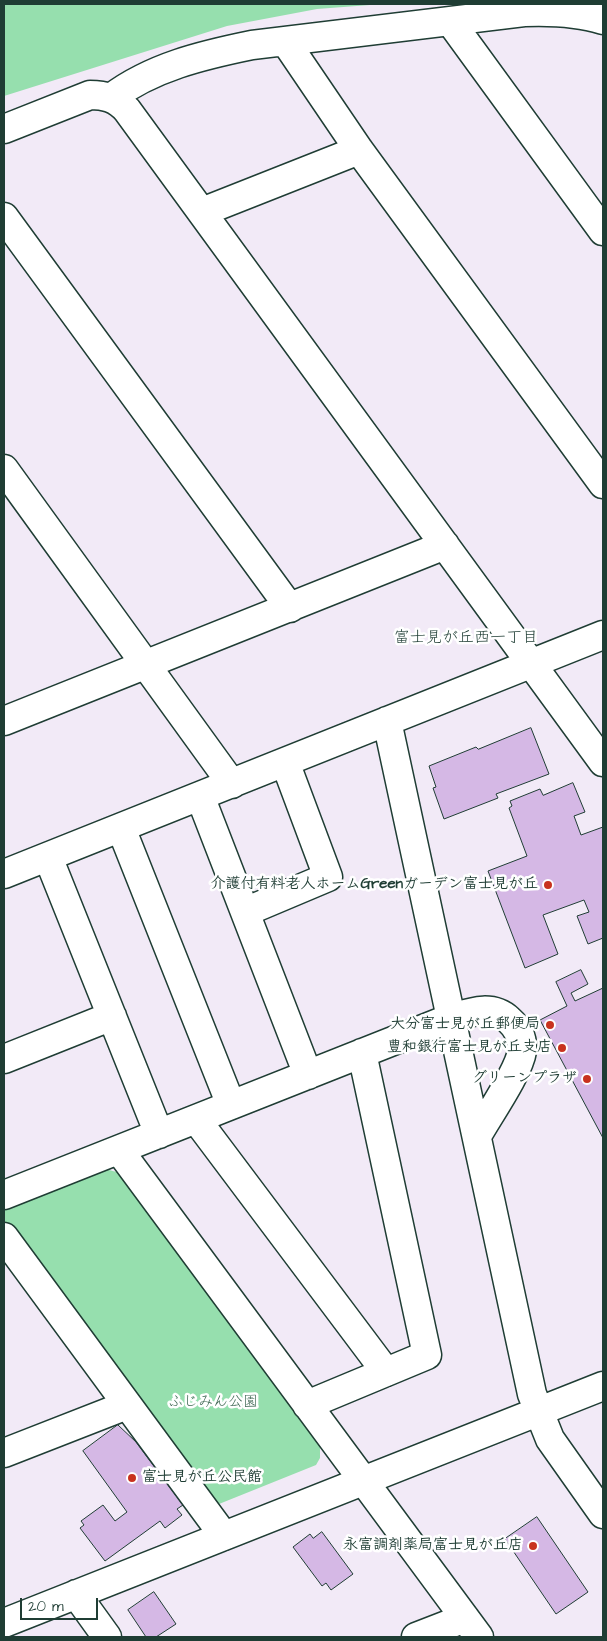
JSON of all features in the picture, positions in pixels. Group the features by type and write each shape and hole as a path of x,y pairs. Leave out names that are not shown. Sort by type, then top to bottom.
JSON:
{"street":[{"path":"111,98 124,88 142,79 186,61 235,49 285,41 559,8 603,20"},
{"path":"450,21 603,231"},
{"path":"285,41 359,150 603,484"},
{"path":"4,130 83,97 104,95 127,110 603,762"},
{"path":"202,212 359,150"},
{"path":"4,217 290,608"},
{"path":"4,469 232,784"},
{"path":"4,721 445,545"},
{"path":"4,874 603,635"},
{"path":"387,721 476,1136 497,1177 526,1369 538,1411 550,1439 603,1514"},
{"path":"244,912 328,878 285,762"},
{"path":"200,796 308,1075"},
{"path":"121,828 231,1105"},
{"path":"48,857 159,1134"},
{"path":"4,1195 451,1018 475,1011 494,1011 507,1018 516,1026 520,1034 522,1050 518,1064 476,1136"},
{"path":"4,1059 112,1016"},
{"path":"307,1405 427,1356 362,1053"},
{"path":"196,1119 386,1372"},
{"path":"119,1150 472,1628 416,1637"},
{"path":"4,1237 224,1536"},
{"path":"4,1623 603,1386"},
{"path":"4,1454 127,1405"},
{"path":"76,1594 107,1637"}],"green space":[{"path":"4,4 383,4 317,9 227,26 4,96"},
{"name":"ふじみん公園","path":"102,1168 120,1173 320,1445 320,1458 316,1465 219,1504 206,1500 4,1222 4,1209 7,1204"}],"building":[{"path":"531,728 549,774 496,794 498,798 444,819 433,788 436,787 429,766"},
{"name":"介護付有料老人ホームGreenガーデン富士見が丘","path":"573,783 585,812 574,816 581,835 603,827 603,938 588,944 577,916 589,912 584,900 543,915 558,954 525,968 488,871 527,856 509,808 512,806 510,801 540,789 543,795"},
{"name":"グリーンプラザ","path":"581,970 588,984 571,993 575,1001 603,988 603,1138 540,1020 567,1006 556,982"},
{"name":"富士見が丘公民館","path":"118,1425 136,1442 183,1505 177,1509 182,1515 165,1528 160,1521 105,1561 80,1528 84,1525 81,1521 103,1505 115,1521 127,1512 83,1451"},
{"path":"537,1517 588,1592 556,1614 505,1539"},
{"path":"322,1532 353,1574 331,1590 326,1583 322,1586 293,1547 310,1534 313,1538"},
{"path":"154,1592 176,1624 156,1637 146,1637 128,1610"}],"place":[{"name":"介護付有料老人ホームGreenガーデン富士見が丘","path":"548,885"},
{"name":"大分富士見が丘郵便局","path":"550,1025"},
{"name":"豊和銀行富士見が丘支店","path":"562,1048"},
{"name":"グリーンプラザ","path":"587,1079"},
{"name":"富士見が丘公民館","path":"132,1478"},
{"name":"永富調剤薬局富士見が丘店","path":"533,1546"}],"district":[{"name":"富士見が丘西一丁目","path":"466,639"}]}
